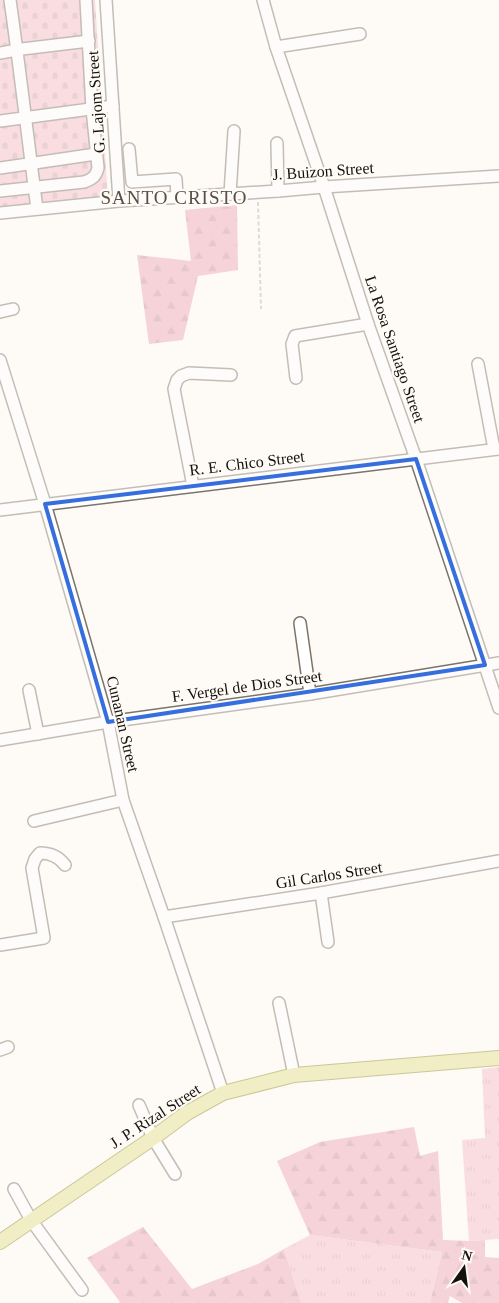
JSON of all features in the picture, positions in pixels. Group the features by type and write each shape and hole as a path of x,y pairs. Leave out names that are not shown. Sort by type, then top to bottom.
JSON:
{"main road":[{"name":"J. P. Rizal Street","path":"0,1242 187,1113 223,1093 294,1075 499,1058"}],"street":[{"path":"10,0 37,209"},
{"path":"0,191 84,182 96,175 98,168 92,109 86,0"},
{"name":"G. Lajom Street","path":"106,0 119,201"},
{"name":"La Rosa Santiago Street","path":"263,0 276,47 368,324 416,459 499,708"},
{"path":"276,47 360,34"},
{"path":"0,52 89,41"},
{"path":"0,121 113,106"},
{"path":"230,194 234,131"},
{"path":"277,143 278,191"},
{"path":"129,149 132,182 176,179 177,197"},
{"path":"0,168 96,154"},
{"name":"J. Buizon Street","path":"0,213 119,201 499,176"},
{"path":"0,312 12,309"},
{"path":"296,378 292,344 295,336 368,324"},
{"name":"Cunanan Street","path":"0,360 46,504 108,722 123,800 223,1093"},
{"path":"478,364 496,449"},
{"path":"193,486 174,389 177,380 189,373 231,375"},
{"name":"R. E. Chico Street","path":"0,510 496,449"},
{"path":"300,623 310,694"},
{"name":"F. Vergel de Dios Street","path":"0,740 108,722 310,694 499,663"},
{"path":"29,690 38,734"},
{"path":"34,820 123,800"},
{"path":"0,945 44,938 32,868 34,859 40,854 47,854 60,859 65,865"},
{"name":"Gil Carlos Street","path":"164,917 321,893 499,861"},
{"path":"321,893 328,942"},
{"path":"279,1003 294,1075"},
{"path":"138,1105 152,1138 175,1174"},
{"path":"14,1188 31,1220 82,1290"}],"path":[{"path":"258,192 261,309"}],"highlighted area":[{"path":"416,459 485,665 108,722 45,504"}],"green space":[{"path":"0,0 95,0 108,199 0,209"},
{"path":"237,205 238,270 198,276 183,340 149,344 137,255 191,261 185,210"},
{"path":"499,1067 499,1239 469,1241 462,1140 485,1138 482,1069"},
{"path":"414,1127 420,1156 438,1151 443,1240 485,1240 485,1257 499,1258 499,1303 462,1303 450,1296 448,1303 430,1303 442,1252 310,1235 277,1161 320,1142"},
{"path":"143,1227 192,1289 258,1264 284,1249 301,1303 119,1303 87,1258"},
{"path":"310,1235 442,1252 430,1303 301,1303 284,1249"}],"district":[{"name":"SANTO CRISTO","path":"174,197"}]}
